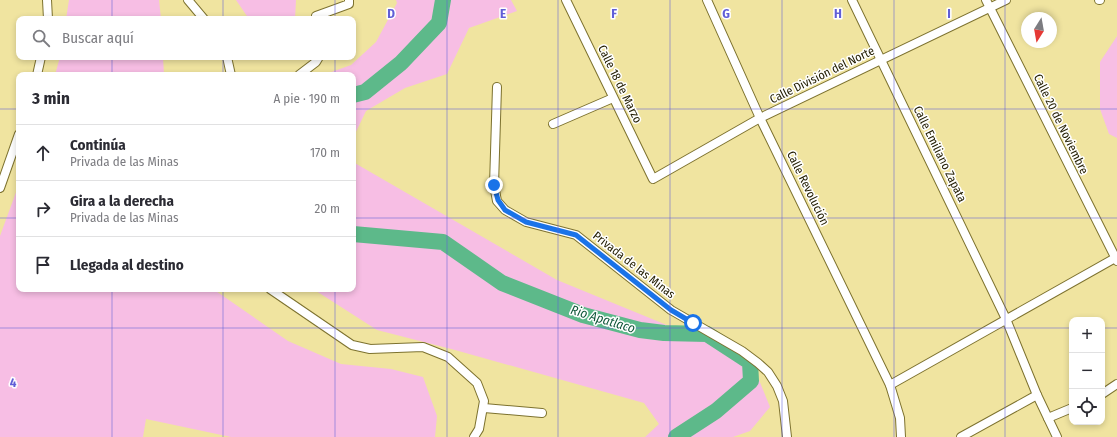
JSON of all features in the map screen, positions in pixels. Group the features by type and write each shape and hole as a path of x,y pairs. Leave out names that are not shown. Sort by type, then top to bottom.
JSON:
{"street":[{"path":"47,0 48,16"},
{"path":"188,0 201,16"},
{"path":"319,16 349,4 349,0"},
{"name":"Calle 18 de Marzo","path":"566,0 653,179"},
{"name":"Calle Revolución","path":"707,0 760,118 890,385 900,418 901,437"},
{"name":"Calle Emiliano Zapata","path":"852,0 1006,319 1037,395 1057,437"},
{"name":"Calle División del Norte","path":"653,179 760,118 881,60 988,4 1006,0"},
{"name":"Calle 20 de Noviembre","path":"988,4 1116,259"},
{"path":"38,72 40,60"},
{"path":"228,60 230,72"},
{"path":"303,72 317,60"},
{"name":"Privada de las Minas","path":"497,88 494,185 498,200 505,210 526,222 576,235 671,310 742,351 758,363 768,372 777,386 782,401 786,437"},
{"path":"552,124 613,98"},
{"path":"0,188 16,143"},
{"path":"890,385 1116,259"},
{"path":"274,292 352,345 370,349 423,347 448,357 477,382 484,401 484,408 479,429 474,437"},
{"path":"1105,391 1117,384"},
{"path":"960,437 1037,395"},
{"path":"484,408 542,413"},
{"path":"1048,418 1069,409"}],"shaded area":[{"path":"69,0 159,0 161,16 66,16"},
{"path":"236,0 296,0 295,16 247,16"},
{"path":"396,0 511,0 517,11 469,28 447,74 405,88 366,111 356,132 356,72 331,72 351,65 376,42 397,3"},
{"path":"1117,36 1117,138 1109,134 1100,109 1100,62"},
{"path":"59,60 163,60 164,72 56,72"},
{"path":"356,164 557,280 713,344 757,375 770,407 750,431 733,437 645,437 659,424 644,403 455,350 377,330 318,292 356,292"},
{"path":"16,192 16,292 217,292 288,341 341,364 391,369 423,377 437,416 435,437 231,437 146,419 143,437 0,437 0,236"}],"waterway":[{"name":"Rio Apatlaco","path":"356,94 365,92 401,63 439,23 443,0"},
{"name":"Rio Apatlaco","path":"356,234 443,242 502,283 583,315 640,330 664,333 707,334 750,362 751,381 716,411 676,437"}],"route":[{"path":"494,185 498,200 505,210 526,222 576,235 671,310 693,323"}]}
